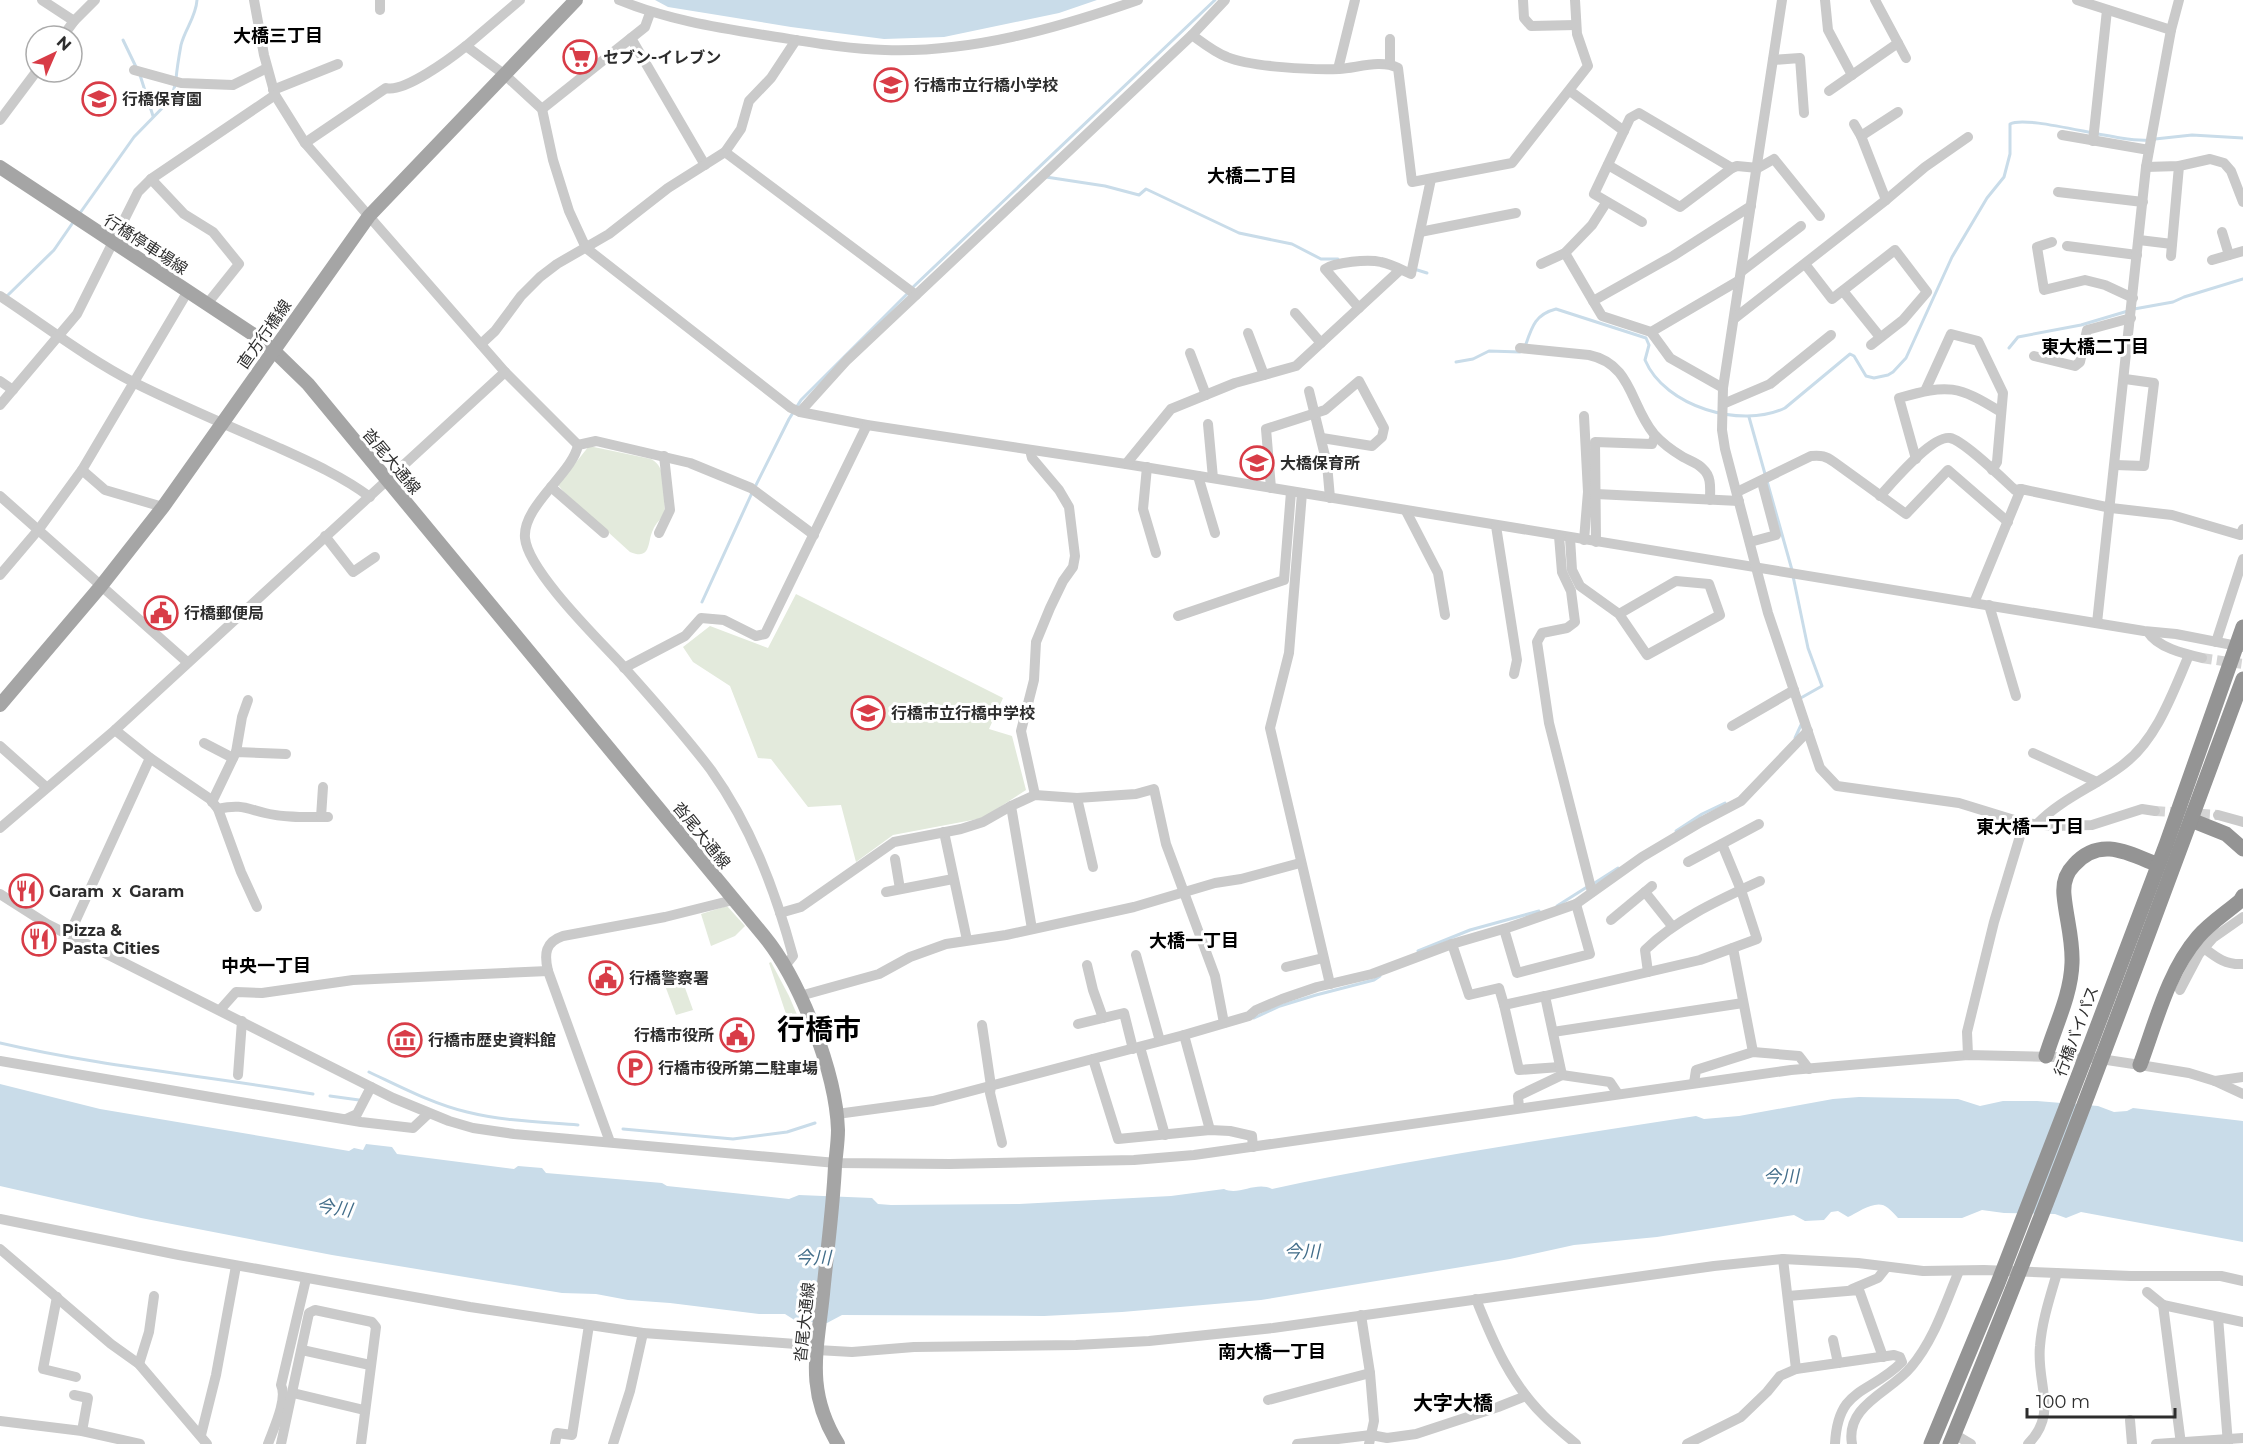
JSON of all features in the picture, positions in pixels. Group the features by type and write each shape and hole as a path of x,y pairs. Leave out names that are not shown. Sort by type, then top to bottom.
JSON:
{"highway":[{"name":"行橋バイパス","path":"1952,1439 1987,1356 2005,1285 2091,1043 2240,647 2243,627"},
{"name":"行橋バイパス","path":"1931,1444 2005,1285 2107,1045 2243,679"},
{"path":"2191,820 2226,834 2243,849"},
{"path":"2046,1056 2069,984 2072,965 2072,941 2064,892 2064,883 2071,868 2091,852 2108,848 2158,865"},
{"path":"2140,1065 2177,968 2199,936 2243,896"}],"main road":[{"name":"直方行橋線","path":"0,705 101,586 163,507 369,216 576,0"},
{"name":"行橋停車場線","path":"0,167 273,350"},
{"name":"沓尾大通線","path":"273,350 308,384 767,940 785,966 800,996 825,1065 837,1114 835,1179 818,1344 816,1390 826,1423 838,1444"}],"street":[{"path":"42,0 74,21"},
{"path":"72,24 94,0"},
{"path":"254,0 274,93 305,143 505,372 578,445"},
{"path":"305,143 386,88 392,90 432,71 466,46 520,0"},
{"path":"619,0 651,13 711,26 839,48 885,50 921,50 964,45 1062,25 1138,0"},
{"path":"800,412 847,360 1192,35 1225,0"},
{"path":"1338,69 1355,0"},
{"path":"1523,0 1524,18 1531,26 1576,25"},
{"path":"1192,35 1213,50 1238,61 1309,69 1390,64 1398,68 1412,182 1512,164 1588,66 1577,34 1575,0"},
{"path":"1782,0 1723,388 1722,430 1768,613 1820,768 1837,786 1959,803 2024,823 2092,825 2142,809 2155,811"},
{"path":"1825,0 1828,30 1852,75"},
{"path":"1875,0 1906,58"},
{"path":"2077,0 2171,30"},
{"path":"2097,622 2146,167 2171,30 2179,0"},
{"path":"2093,141 2107,10"},
{"path":"542,109 645,27 651,13"},
{"path":"631,38 705,165"},
{"path":"1390,39 1390,64"},
{"path":"481,344 495,331 520,296 540,277 557,264 609,234 668,188 725,152 741,129 749,101 771,78 796,40"},
{"path":"1829,91 1898,43"},
{"path":"466,46 505,75 542,109 553,160 566,201 586,248 791,408 800,412 2148,632 2176,634 2240,647"},
{"path":"1773,60 1800,58 1804,113"},
{"path":"0,405 77,314 130,203 138,192 151,179 274,93 338,64"},
{"path":"134,70 181,84 233,85 267,69"},
{"path":"0,120 27,84"},
{"path":"1570,91 1624,131"},
{"path":"1861,136 1898,112"},
{"path":"1642,222 1594,194 1630,117 1639,114 1732,168"},
{"path":"1854,124 1886,200"},
{"path":"2062,135 2149,150"},
{"path":"1735,318 1925,167 1968,137"},
{"path":"725,152 916,295"},
{"path":"1608,165 1680,207 1732,168 1737,166 1758,168 1774,159 1820,216"},
{"path":"2146,167 2179,166 2210,159 2224,163 2231,171 2243,202"},
{"path":"2171,256 2179,166"},
{"path":"151,179 184,214 213,232 239,264 207,304"},
{"path":"1359,308 1325,270 1330,266 1364,261 1382,262 1412,274 1431,179"},
{"path":"2058,192 2143,202"},
{"path":"1541,264 1565,253 1592,225 1606,203"},
{"path":"1593,301 1673,256 1751,206"},
{"path":"1420,232 1516,213"},
{"path":"1652,332 1740,276 1800,226"},
{"path":"2222,232 2229,255"},
{"path":"2139,240 2172,244"},
{"path":"2052,242 2037,247 2044,290 2085,280 2105,285 2133,298"},
{"path":"2067,246 2138,255"},
{"path":"1805,264 1832,299 1895,250 1927,292 1903,320 1871,345"},
{"path":"2212,260 2243,251"},
{"path":"1565,253 1602,316 1652,332 1670,358 1723,388"},
{"path":"1126,464 1171,409 1235,383 1296,366 1400,270"},
{"path":"0,575 39,529 82,470 188,291"},
{"path":"1843,291 1880,338"},
{"path":"0,296 60,335 88,357 134,382 302,459 360,489 370,497"},
{"path":"1295,313 1321,343"},
{"path":"2034,356 2075,366 2080,362 2087,330 2131,318"},
{"path":"1248,333 1264,375"},
{"path":"1925,391 1951,334 1978,341 2003,393 1997,462 1992,470"},
{"path":"1723,404 1770,384 1831,335"},
{"path":"1520,348 1589,355 1608,362 1621,372 1645,422 1655,436 1675,452 1703,469 1709,477 1710,500"},
{"path":"1190,353 1206,395"},
{"path":"0,828 115,729 505,372"},
{"path":"2115,465 2144,466 2154,383 2124,379"},
{"path":"0,381 13,390"},
{"path":"1271,488 1266,429 1325,411 1359,381 1384,428 1382,437 1372,446 1322,438"},
{"path":"1916,459 1899,398 1942,388 1965,391 2001,412"},
{"path":"1309,391 1322,438 1330,498"},
{"path":"1584,416 1588,492 1584,540"},
{"path":"624,668 685,636 701,618 724,620 756,636 765,634 867,424"},
{"path":"1208,424 1213,478"},
{"path":"1596,542 1595,442 1652,444 1655,436"},
{"path":"1880,496 1936,440 1950,438 1958,440 2015,490 2021,489 2111,508 2172,515 2240,535 2243,529"},
{"path":"578,445 596,441 690,463 751,488 814,535"},
{"path":"578,445 577,453 526,524 527,548 558,594 691,744 724,790 759,856 780,913 793,956 785,966"},
{"path":"1030,450 1032,458 1059,490 1069,507 1075,556 1073,567 1063,581 1036,642 1034,680 1021,731 1035,795"},
{"path":"1596,494 1710,500 1738,497 1811,456 1819,455 1825,456 1906,514 1948,470 2008,522"},
{"path":"659,533 670,510 664,456"},
{"path":"1147,467 1143,509 1156,553"},
{"path":"82,470 105,490 163,507"},
{"path":"1198,476 1215,533"},
{"path":"1750,542 1776,535 1762,482"},
{"path":"551,487 604,533"},
{"path":"1974,603 2021,489"},
{"path":"1178,616 1284,580 1297,493"},
{"path":"1297,493 1289,652 1270,728 1330,984"},
{"path":"0,496 187,662"},
{"path":"1406,511 1438,573 1444,615"},
{"path":"1496,526 1517,660 1514,674"},
{"path":"325,536 353,572 375,557"},
{"path":"1564,537 1572,570 1580,585 1619,614 1647,655 1720,615 1709,584 1676,581 1619,614"},
{"path":"1564,537 1562,572 1571,591 1575,622 1567,628 1542,633 1537,642 1549,723 1592,892"},
{"path":"2216,642 2243,559"},
{"path":"1989,605 2016,696"},
{"path":"2148,632 2152,638 2189,655 2202,658"},
{"path":"2037,824 2069,798 2126,762 2141,747 2164,711 2189,655"},
{"path":"1732,726 1794,690"},
{"path":"248,700 234,755 215,805 257,907"},
{"path":"115,729 150,758 215,805 253,808 266,813 325,817 323,788"},
{"path":"837,1114 915,1104 1184,1035 1249,1016 1256,1010 1282,999 1372,974 1452,944 1576,904 1642,857 1741,801 1808,731"},
{"path":"204,743 234,755 286,754"},
{"path":"0,746 46,787"},
{"path":"2032,753 2097,782"},
{"path":"69,935 150,758"},
{"path":"780,913 801,907 894,842 983,822 1035,795 1077,798 1136,794 1154,789 1166,844 1215,976 1224,1023"},
{"path":"1077,798 1093,867"},
{"path":"1011,806 1032,929"},
{"path":"2218,815 2243,822"},
{"path":"1968,1055 1967,1032 1994,922 2024,823"},
{"path":"1688,862 1759,824"},
{"path":"944,832 967,940"},
{"path":"1504,1005 1700,960 1757,939 1741,890 1722,844"},
{"path":"895,859 900,889"},
{"path":"800,996 879,974 931,948 1134,907 1183,891 1268,873 1300,863"},
{"path":"886,892 954,879"},
{"path":"1648,972 1645,950 1672,926 1760,881"},
{"path":"1611,920 1649,889 1672,926"},
{"path":"0,894 69,935 428,1114 473,1128 514,1134 836,1163 950,1164 1134,1160 1253,1147 1694,1083 1809,1069 1968,1055 2094,1058 2189,1073 2215,1081 2243,1094"},
{"path":"610,1142 548,971 545,960 547,946 553,939 664,917 733,900"},
{"path":"1504,929 1517,973 1590,954 1576,904"},
{"path":"2180,990 2204,948 2213,938 2243,917"},
{"path":"1452,944 1469,995 1499,988 1519,1070 1561,1071 1610,1082 1618,1094"},
{"path":"1733,948 1753,1052"},
{"path":"2204,948 2220,960 2232,964 2243,964"},
{"path":"1136,955 1160,1041"},
{"path":"1286,967 1323,958"},
{"path":"1087,965 1103,1018"},
{"path":"220,1010 237,992 262,993 353,980 548,971"},
{"path":"1545,996 1561,1071"},
{"path":"1553,1032 1743,1003"},
{"path":"1078,1024 1124,1013 1165,1135"},
{"path":"237,1075 242,1021"},
{"path":"982,1025 991,1086 990,1093 1002,1143"},
{"path":"1184,1035 1210,1130"},
{"path":"1694,1083 1696,1070 1753,1052 1799,1056 1809,1069"},
{"path":"1093,1059 1118,1139 1210,1130 1247,1133 1251,1136 1253,1147"},
{"path":"0,1061 66,1074 413,1128 428,1114"},
{"path":"1519,1108 1518,1096 1561,1071"},
{"path":"2215,1081 2243,1077"},
{"path":"346,1119 357,1114 371,1087"},
{"path":"0,1219 236,1266 470,1307 643,1333 818,1344 852,1352 914,1347 1076,1346 1212,1335 1714,1266 1783,1259 1923,1271 1984,1270 2221,1276 2243,1281"},
{"path":"0,1249 111,1344 139,1364 204,1440"},
{"path":"1783,1259 1796,1369"},
{"path":"204,1440 236,1266"},
{"path":"1847,1291 1878,1278 1887,1268"},
{"path":"1852,1444 1851,1430 1862,1408 1896,1383 1926,1347 1959,1271"},
{"path":"2028,1444 2035,1437 2046,1415 2046,1401 2039,1372 2039,1349 2042,1327 2057,1273"},
{"path":"268,1444 284,1391 281,1385 306,1279"},
{"path":"1788,1296 1859,1290 1883,1357"},
{"path":"2147,1292 2163,1305 2243,1322"},
{"path":"139,1364 149,1332 154,1296"},
{"path":"57,1297 43,1369 76,1377"},
{"path":"1476,1299 1496,1350 1526,1396 1544,1416 1576,1444"},
{"path":"2163,1305 2181,1443"},
{"path":"281,1444 309,1313 315,1310 372,1322 376,1327 364,1410 362,1444"},
{"path":"1362,1315 1374,1420 1370,1440"},
{"path":"2218,1317 2228,1442"},
{"path":"555,1444 557,1433 572,1435 589,1325"},
{"path":"614,1444 630,1391 643,1333"},
{"path":"1833,1340 1838,1363"},
{"path":"302,1350 370,1365"},
{"path":"1687,1444 1741,1417 1780,1376 1796,1369 1894,1355 1900,1357 1902,1362 1893,1370 1850,1399 1839,1419 1835,1444"},
{"path":"1268,1400 1370,1372"},
{"path":"292,1393 364,1410"},
{"path":"74,1395 88,1398 82,1431"},
{"path":"1297,1444 1370,1440 1416,1434 1526,1396"},
{"path":"2130,1420 2132,1444"},
{"path":"0,1421 82,1431 98,1440 140,1444"},
{"path":"2156,1444 2228,1442 2243,1438"},
{"path":"1952,1439 1971,1444"}],"shaded area":[{"path":"589,446 651,459 660,468 664,483 665,513 651,534 648,548 642,554 630,552 558,485"},
{"name":"行橋市立行橋中学校","path":"796,594 1003,698 989,729 1012,736 1026,790 983,818 893,835 856,862 841,805 808,807 771,759 758,758 730,686 693,662 683,647 710,626 768,648"},
{"path":"727,906 745,926 735,936 711,946 701,914"},
{"path":"771,962 798,1017 794,1019 792,1013 786,1014 769,963"},
{"path":"680,974 693,1010 676,1015 663,980"}],"water":[{"path":"655,0 1097,0 1059,13 944,37 884,39 668,7"},
{"name":"今川","path":"0,1084 100,1109 349,1151 354,1148 363,1150 366,1144 392,1147 397,1154 514,1169 518,1166 542,1168 546,1173 662,1183 667,1186 789,1199 799,1195 872,1198 878,1204 891,1205 1019,1204 1171,1196 1224,1189 1236,1191 1266,1187 1272,1189 1377,1168 1536,1141 1696,1116 1704,1119 1739,1116 1833,1099 1859,1097 1958,1099 1980,1106 2003,1101 2037,1101 2098,1106 2114,1112 2133,1108 2243,1121 2243,1242 2081,1212 2066,1218 2055,1214 1982,1210 1962,1218 1898,1218 1884,1205 1879,1204 1848,1217 1838,1211 1831,1212 1824,1220 1805,1221 1794,1215 1657,1237 1574,1245 1510,1259 1261,1300 1044,1316 842,1315 827,1323 796,1321 785,1314 759,1314 628,1300 596,1294 562,1293 332,1255 141,1218 0,1186"}],"waterway":[{"path":"176,79 181,45 195,12 197,0"},
{"path":"912,288 1215,0"},
{"path":"123,40 137,69"},
{"path":"140,75 153,116"},
{"path":"80,213 134,137 171,99 175,85"},
{"path":"1526,344 1539,318 1556,309 1646,338 1649,345 1645,360 1655,376 1669,390 1706,410 1747,416 1767,414 1785,408 1850,354 1854,356 1866,376 1874,378 1888,375 1906,358 1952,257 1987,198 2004,177 2010,154 2010,124 2020,122 2054,125 2135,140 2149,140"},
{"path":"2155,139 2192,135 2243,138"},
{"path":"1046,177 1105,186 1139,195 1146,189 1239,233 1292,244 1321,259 1338,259"},
{"path":"7,296 54,250 74,221"},
{"path":"1414,269 1427,273"},
{"path":"2134,309 2173,302 2243,279"},
{"path":"702,602 751,495 801,400 908,293"},
{"path":"2009,348 2018,337 2081,325 2128,311"},
{"path":"1456,362 1473,359 1489,351 1520,352"},
{"path":"1749,417 1765,474"},
{"path":"1767,481 1792,570"},
{"path":"1793,576 1808,648 1822,686 1799,699"},
{"path":"1795,738 1801,725"},
{"path":"1676,831 1702,814 1725,803"},
{"path":"1593,884 1618,868"},
{"path":"1557,906 1587,887"},
{"path":"1418,951 1470,930 1539,911"},
{"path":"1254,1018 1280,1006 1374,980 1380,976"},
{"path":"0,1043 78,1059 313,1094"},
{"path":"369,1072 454,1109 508,1119 578,1125"},
{"path":"330,1096 359,1100"},
{"path":"623,1129 733,1139 787,1132 815,1123"}],"tunnel":[{"path":"2202,658 2243,664"},
{"path":"2155,811 2218,815"}],"place":[{"name":"セブン-イレブン","path":"580,57"},
{"name":"行橋市立行橋小学校","path":"891,85"},
{"name":"行橋保育園","path":"99,99"},
{"name":"大橋保育所","path":"1257,463"},
{"name":"行橋郵便局","path":"161,613"},
{"name":"行橋市立行橋中学校","path":"868,713"},
{"name":"Garam ｘ Garam","path":"26,891"},
{"name":"Pizza & Pasta Cities","path":"39,939"},
{"name":"行橋警察署","path":"606,978"},
{"name":"行橋市役所","path":"737,1035"},
{"name":"行橋市歴史資料館","path":"405,1040"},
{"name":"行橋市役所第二駐車場","path":"635,1068"}],"district":[{"name":"大橋三丁目","path":"278,36"},
{"name":"大橋二丁目","path":"1252,176"},
{"name":"東大橋二丁目","path":"2095,347"},
{"name":"東大橋一丁目","path":"2030,827"},
{"name":"大橋一丁目","path":"1194,941"},
{"name":"中央一丁目","path":"266,966"},
{"name":"行橋市","path":"819,1029"},
{"name":"南大橋一丁目","path":"1272,1352"},
{"name":"大字大橋","path":"1453,1403"}]}
